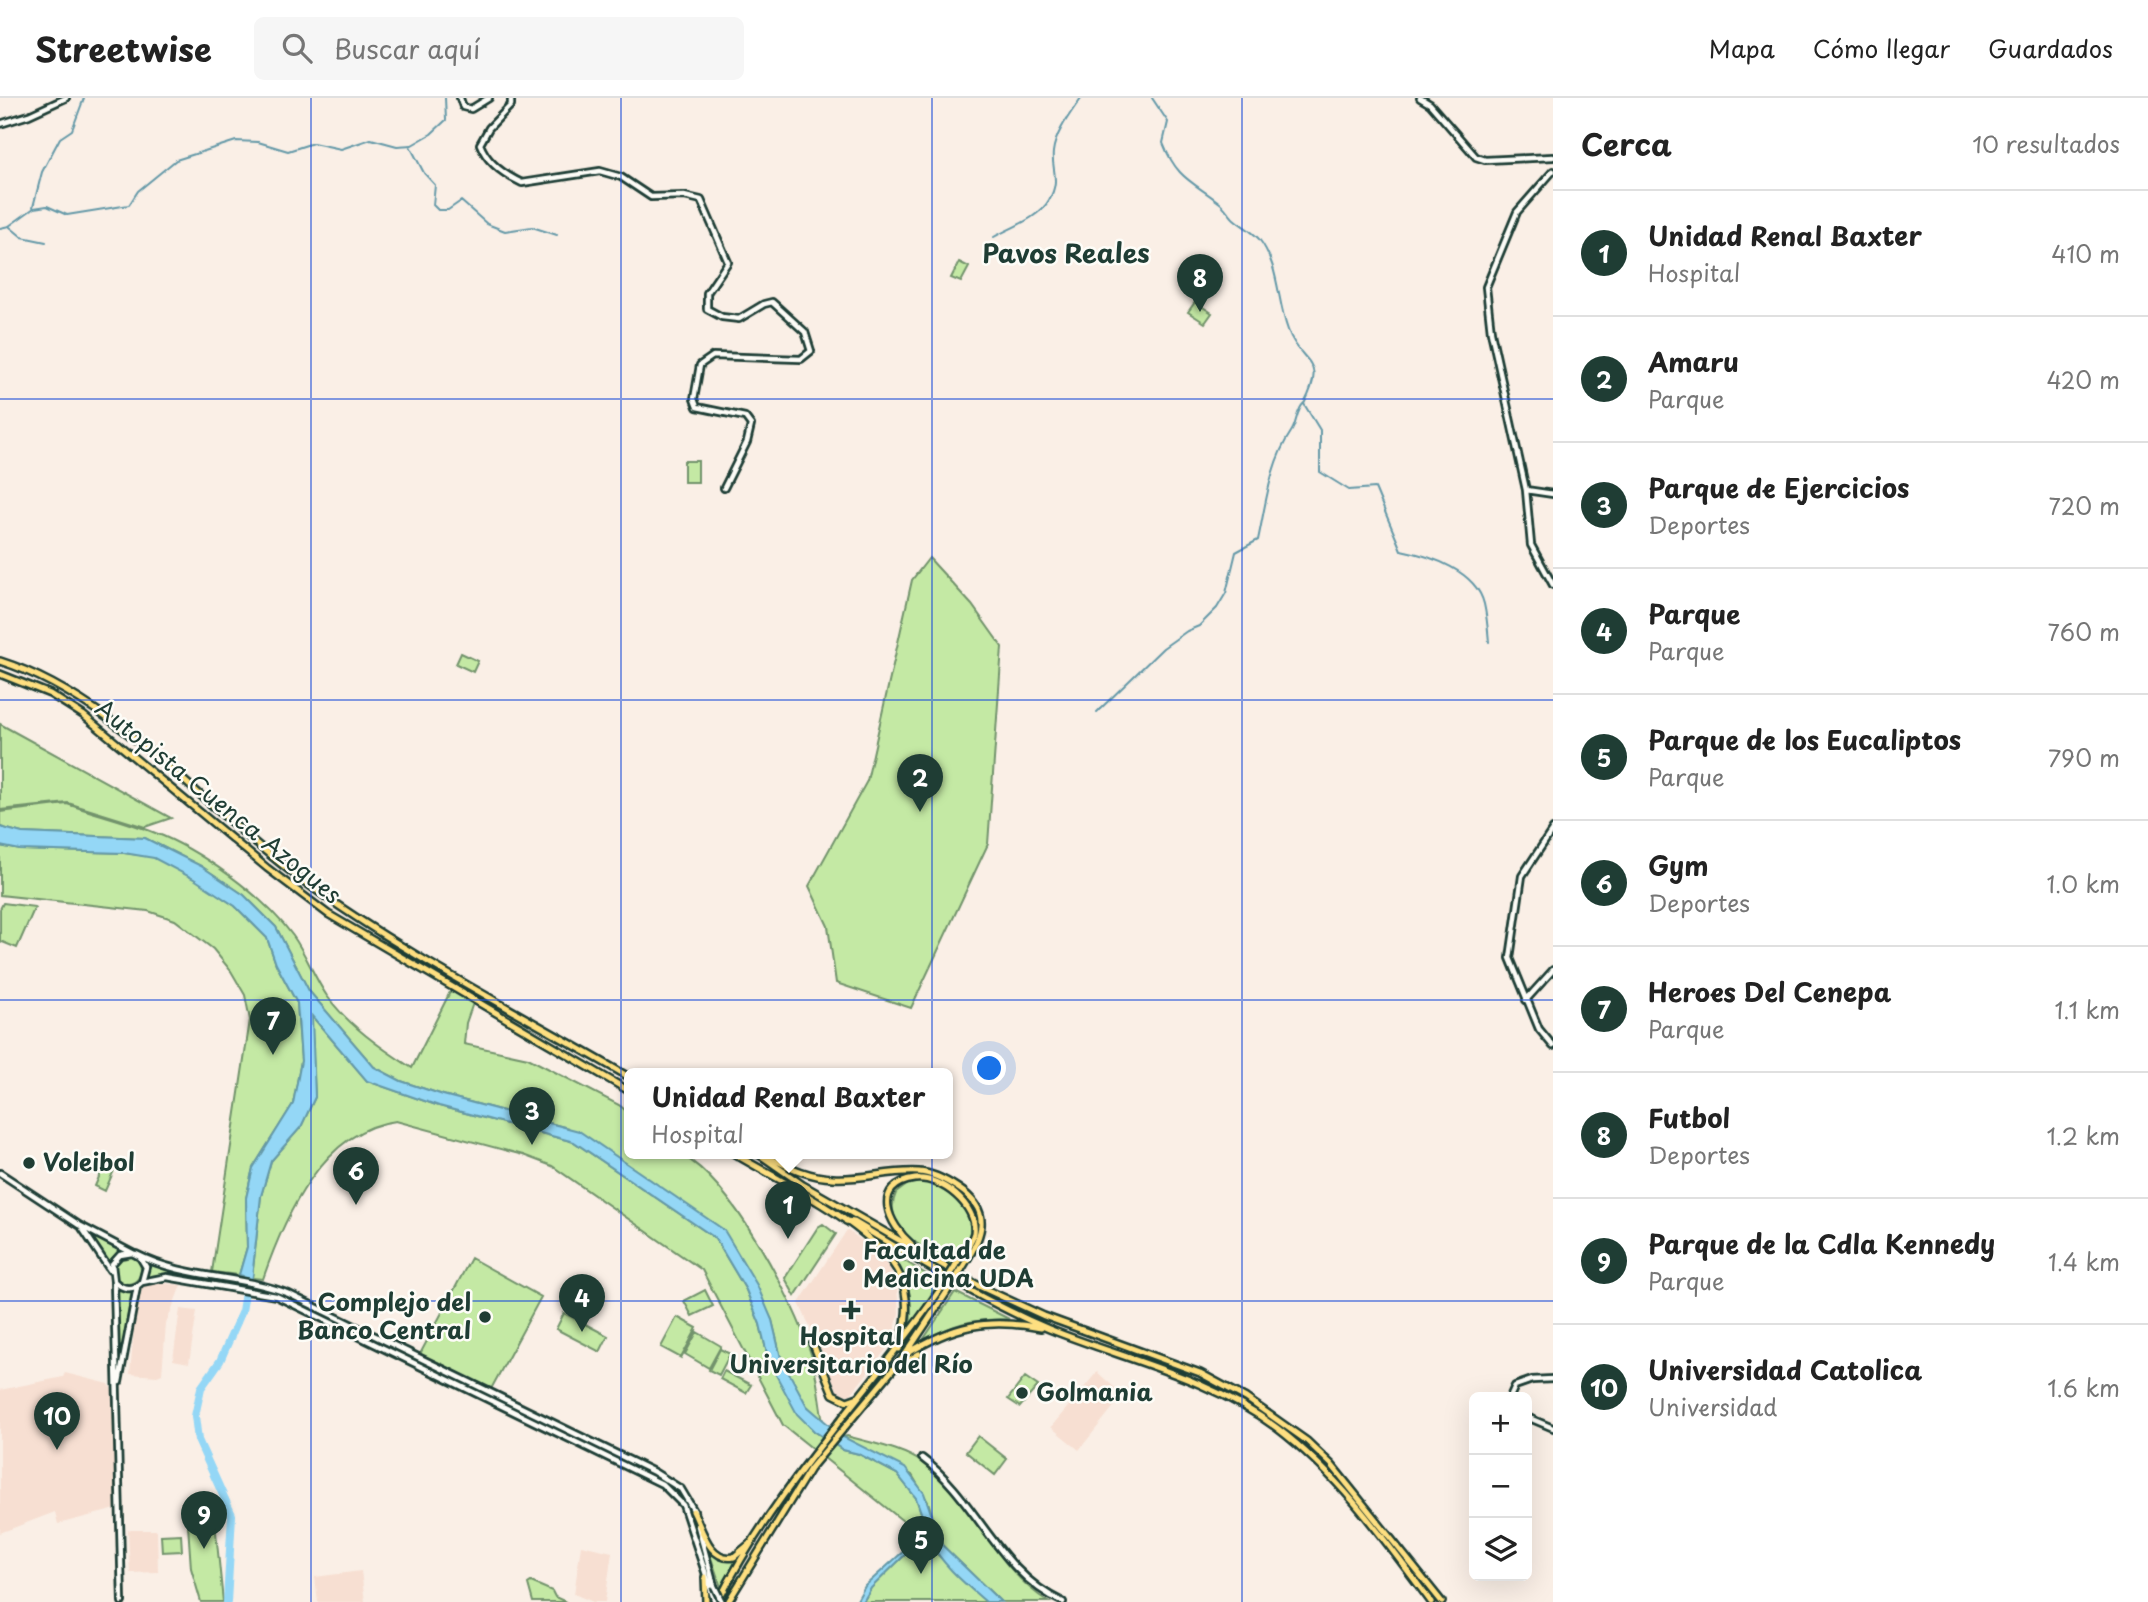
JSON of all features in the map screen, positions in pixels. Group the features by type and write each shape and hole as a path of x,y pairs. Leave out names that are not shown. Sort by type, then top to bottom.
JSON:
{"main road":[{"path":"0,124 29,115 66,98"},
{"path":"460,98 463,107 471,109 489,98"},
{"path":"511,98 511,105 489,128 480,144 484,154 496,167 523,183 600,172 626,179 651,197 684,196 701,200 728,262 707,293 706,309 722,317 739,319 772,302 807,335 811,351 800,359 713,356 700,365 694,399 697,407 745,417 751,425 747,442 724,488"},
{"path":"1420,98 1430,104 1476,157 1485,160 1553,157"},
{"path":"1553,171 1517,212 1486,287 1491,332 1526,490 1531,545 1553,584"},
{"path":"1526,490 1553,494"},
{"name":"Autopista Cuenca Azogues","path":"0,661 48,680 90,706 271,856 350,913 624,1074"},
{"name":"Autopista Cuenca Azogues","path":"0,674 41,690 83,715 273,873 338,920 624,1088"},
{"path":"1553,829 1522,876 1510,958 1539,1029 1553,1046"},
{"path":"1526,1000 1553,970"},
{"path":"743,1159 846,1221 892,1262 901,1277 907,1308 899,1349"},
{"path":"766,1159 795,1180 1012,1302 1200,1373 1267,1412 1307,1441 1337,1470 1442,1602"},
{"path":"719,1602 757,1536 804,1464 899,1349 978,1241 981,1220 975,1203 950,1183 916,1171 827,1178 797,1171 771,1159"},
{"path":"0,1173 79,1225 134,1254 177,1271 298,1297 654,1472 681,1489 712,1550 721,1557 734,1557 757,1536"},
{"path":"728,1602 810,1469 905,1355 947,1292 973,1235 972,1214 964,1203 952,1194 918,1179 897,1187 887,1210 897,1231 922,1252"},
{"path":"846,1221 854,1222 962,1287 1052,1330 1060,1337 1195,1382 1235,1401 1278,1429 1338,1484 1431,1602"},
{"path":"79,1225 111,1270 114,1281 119,1369 122,1602"},
{"path":"111,1270 120,1255 134,1254"},
{"path":"119,1369 133,1299 146,1267 134,1254"},
{"path":"114,1281 123,1288 167,1277 232,1288 257,1288 291,1302 662,1484 684,1505 705,1577 719,1602"},
{"path":"905,1355 930,1339 968,1325 1016,1323 1052,1330"},
{"path":"813,1344 827,1384 836,1397 847,1401 861,1396"},
{"path":"893,1370 919,1354"},
{"path":"1512,1392 1515,1385 1522,1382 1553,1379"},
{"path":"1532,1419 1553,1428"},
{"path":"922,1458 969,1505 1012,1565 1032,1584 1063,1602"},
{"path":"694,1511 711,1588"},
{"path":"705,1577 706,1602"},
{"path":"733,1602 735,1589"}],"shaded area":[{"name":"Hospital Universitario del Río","path":"847,1230 874,1249 889,1267 897,1287 899,1313 893,1338 885,1351 851,1394 841,1396 833,1390 822,1353 799,1303"},
{"path":"147,1282 181,1285 166,1324 162,1374 157,1376 130,1374 137,1293"},
{"path":"180,1309 197,1311 189,1363 173,1360"},
{"path":"1097,1372 1123,1395 1079,1450 1051,1427"},
{"path":"65,1373 109,1384 113,1391 116,1509 58,1524 55,1512 0,1533 0,1390 63,1377"},
{"path":"128,1530 157,1530 158,1572 130,1573"},
{"path":"581,1545 612,1552 605,1602 593,1602 574,1594"},
{"path":"361,1571 365,1602 318,1602 315,1577"}],"green space":[{"path":"959,262 969,267 961,282 951,278"},
{"path":"1195,302 1212,313 1205,323 1188,312"},
{"path":"684,461 698,461 698,482 684,482"},
{"path":"929,558 972,605 1002,647 988,844 911,1008 836,983 828,926 809,886 867,781 912,580"},
{"path":"461,653 478,661 473,672 456,664"},
{"path":"0,724 171,818 145,827 68,803 0,810"},
{"path":"67,804 153,832 210,862 248,890 281,921 298,943 327,996 345,1017 377,1044 412,1068 451,990 473,1003 466,1023 464,1044 528,1058 619,1105 624,1109 624,1159 687,1159 721,1190 759,1244 803,1331 811,1354 823,1422 797,1391 781,1358 772,1320 723,1230 568,1128 443,1095 401,1081 374,1067 309,991 276,927 244,895 201,866 145,838 22,833 0,827 0,812"},
{"path":"0,846 20,850 124,853 154,857 194,878 235,906 267,938 276,964 297,1003 301,1061 293,1104 253,1168 246,1198 247,1247 239,1275 212,1272 250,1020 245,995 231,971 213,949 175,920 148,911 0,895"},
{"path":"3,903 35,907 17,948 0,941 0,909"},
{"path":"311,1015 367,1081 439,1106 574,1142 715,1238 746,1290 760,1324 769,1362 814,1431 843,1450 859,1454 897,1474 916,1498 928,1533 913,1543 908,1525 783,1425 702,1270 552,1166 523,1155 396,1121 370,1128 347,1141 327,1159 310,1180 282,1230 263,1279 252,1278 261,1196 271,1161 301,1127 315,1097"},
{"path":"105,1163 115,1168 105,1191 95,1186"},
{"path":"921,1181 947,1193 967,1214 970,1223 969,1236 950,1265 908,1236 894,1217 896,1193 908,1184"},
{"path":"823,1224 836,1234 795,1296 785,1278 818,1227"},
{"path":"89,1232 120,1251 108,1262"},
{"path":"890,1252 939,1282 910,1328 908,1288"},
{"path":"127,1256 137,1260 141,1270 137,1280 127,1284 117,1280 113,1270 117,1260"},
{"name":"Complejo del Banco Central","path":"471,1258 541,1297 491,1389 420,1354"},
{"path":"147,1264 204,1279 147,1277"},
{"path":"116,1289 132,1290 120,1362"},
{"path":"705,1290 713,1306 692,1316 684,1301"},
{"path":"955,1292 1009,1319 963,1324 921,1343"},
{"path":"564,1313 608,1336 600,1352 556,1329"},
{"path":"677,1317 697,1328 681,1358 661,1347"},
{"path":"697,1332 721,1346 709,1368 685,1354"},
{"path":"720,1349 730,1354 719,1375 709,1370"},
{"path":"724,1371 751,1385 746,1393 720,1379"},
{"name":"Golmania","path":"1025,1377 1038,1386 1020,1407 1008,1399"},
{"path":"978,1436 1007,1459 995,1475 966,1452"},
{"path":"843,1437 896,1450 923,1463 957,1496 1013,1571 1049,1602 1001,1602 942,1545 928,1502 912,1475"},
{"path":"215,1522 223,1602 201,1602 191,1568 188,1525"},
{"path":"181,1534 182,1551 162,1552 161,1535"},
{"path":"928,1538 934,1551 986,1602 863,1602 871,1588 919,1541"},
{"path":"707,1546 721,1559 741,1559 722,1590"},
{"path":"531,1582 552,1591 555,1597 566,1602 533,1602 528,1584"}],"water":[{"path":"0,827 22,833 145,838 201,866 244,895 276,927 309,991 374,1067 401,1081 443,1095 579,1131 724,1230 757,1285 772,1320 781,1358 807,1406 843,1437 905,1468 924,1493 942,1545 1001,1602 986,1602 969,1588 946,1565 928,1538 919,1541 871,1588 863,1602 856,1602 865,1586 927,1530 916,1498 897,1474 859,1454 843,1450 814,1431 797,1414 769,1362 760,1324 746,1290 715,1238 574,1142 439,1106 367,1081 312,1016 315,1097 301,1127 271,1161 261,1196 252,1278 239,1275 247,1247 246,1198 253,1168 293,1104 301,1061 297,1003 276,964 267,938 235,906 194,879 154,858 124,853 20,850 0,846"}],"waterway":[{"path":"33,207 42,172 60,138 72,130 84,98"},
{"path":"0,228 9,226 34,208 47,206 67,215 129,205 138,191 176,160 236,141 258,142 288,151 313,143 341,149 371,139 397,146 412,145 431,134 446,120 445,98"},
{"path":"994,237 1032,217 1049,200 1055,180 1054,145 1081,98"},
{"path":"1152,98 1168,122 1163,143 1180,172 1220,203 1234,219 1256,236 1266,249 1288,330 1293,342 1313,369 1311,389 1304,404 1320,430 1320,472 1349,490 1375,488 1401,550 1438,561 1472,582 1484,604 1489,642"},
{"path":"410,146 424,173 435,185 433,205 438,210 448,210 461,201 487,224 505,231 532,227 557,235"},
{"path":"10,227 22,237 46,242"},
{"path":"1097,712 1163,648 1199,626 1217,608 1226,593 1236,552 1258,540 1273,470 1304,403"},
{"path":"227,1602 232,1515 198,1440 195,1416 201,1388 220,1361 242,1311 249,1268"}],"place":[{"name":"Futbol","path":"1200,312"},
{"name":"Amaru","path":"920,812"},
{"name":"Heroes Del Cenepa","path":"273,1055"},
{"name":"Parque de Ejercicios","path":"532,1145"},
{"name":"Voleibol","path":"29,1163"},
{"name":"Gym","path":"356,1205"},
{"name":"Unidad Renal Baxter","path":"788,1239"},
{"name":"Facultad de Medicina UDA","path":"849,1265"},
{"name":"Hospital Universitario del Río","path":"851,1310"},
{"name":"Complejo del Banco Central","path":"485,1317"},
{"name":"Parque","path":"582,1332"},
{"name":"Golmania","path":"1022,1393"},
{"name":"Universidad Catolica","path":"57,1450"},
{"name":"Parque de la Cdla Kennedy","path":"204,1549"},
{"name":"Parque de los Eucaliptos","path":"921,1574"}],"district":[{"name":"Pavos Reales","path":"1066,254"}]}
